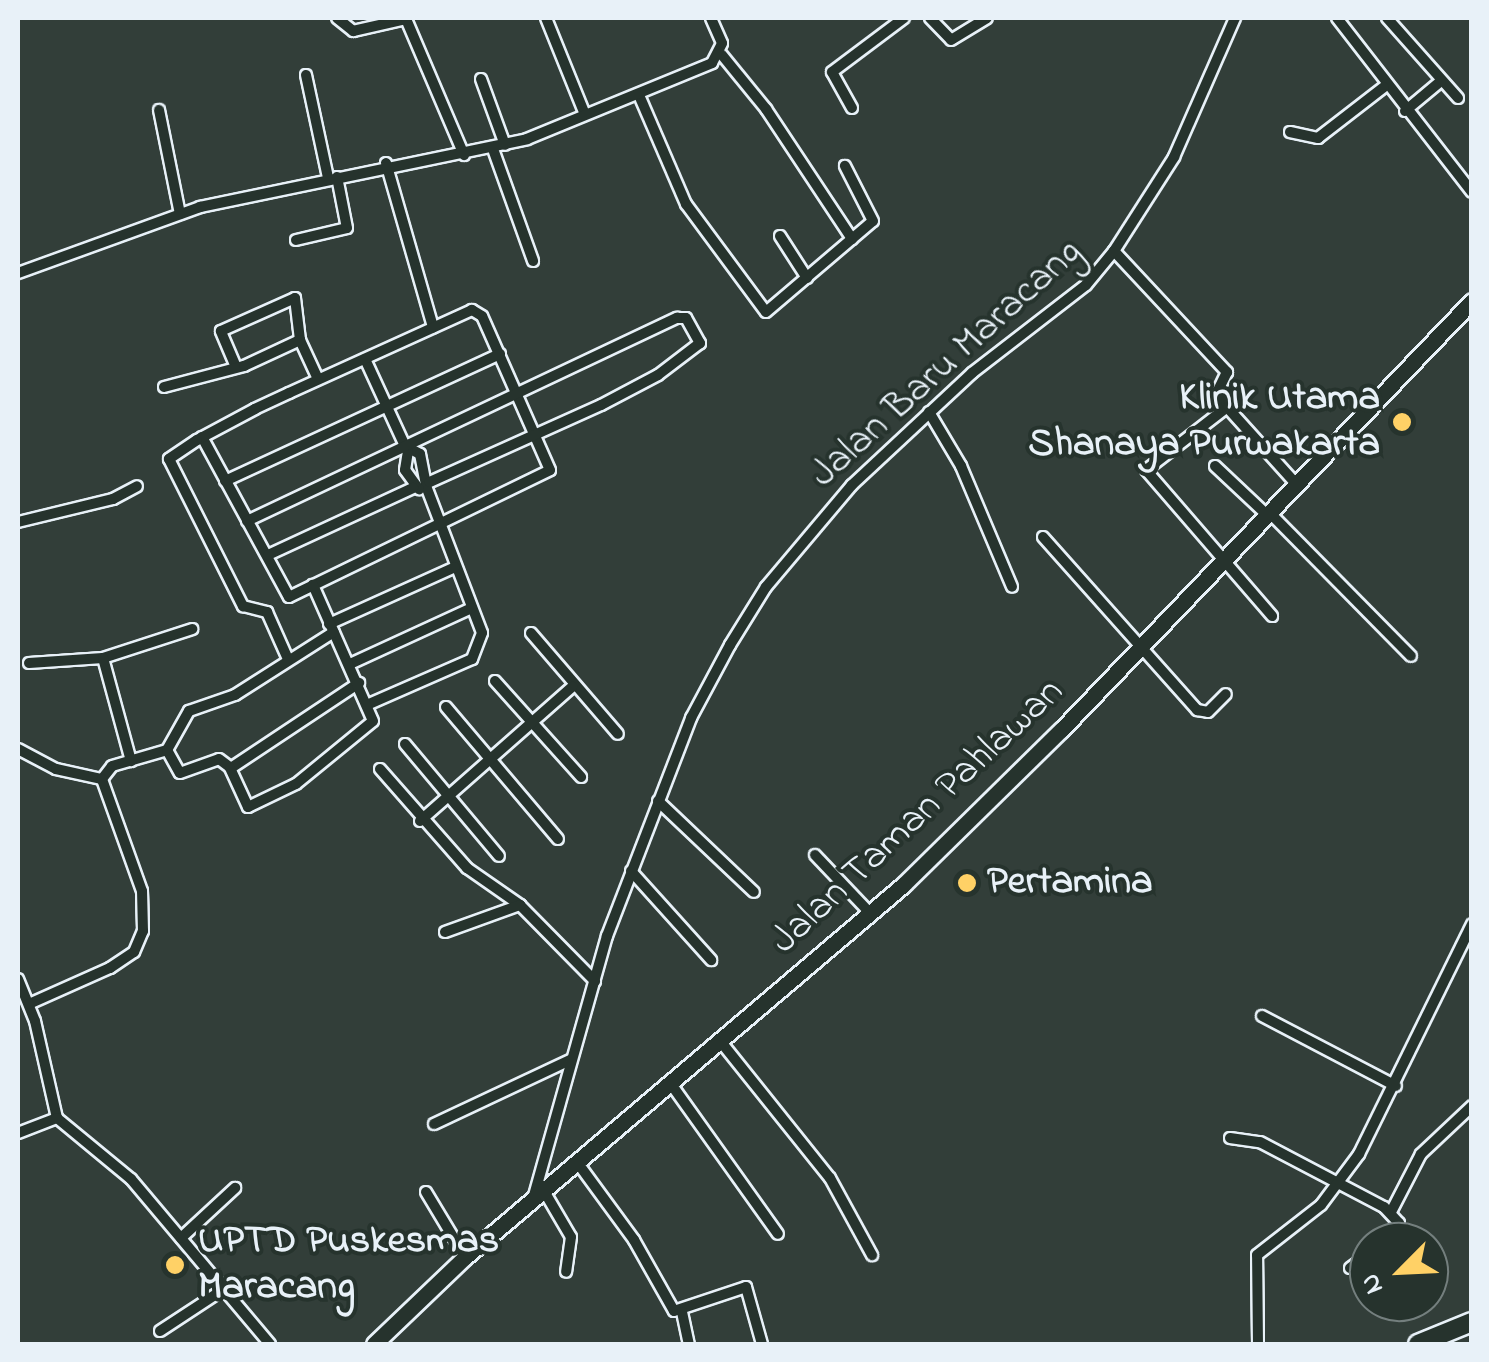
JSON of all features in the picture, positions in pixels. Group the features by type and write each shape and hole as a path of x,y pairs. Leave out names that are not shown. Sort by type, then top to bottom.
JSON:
{"highway":[{"path":"1418,1344 1472,1322"}],"main road":[{"name":"Jalan Taman Pahlawan","path":"374,1344 465,1257 872,914 1137,648 1472,301"}],"street":[{"path":"337,18 353,31 406,19 464,155"},
{"path":"546,18 584,112"},
{"path":"711,18 722,54 766,108 852,239"},
{"path":"852,108 832,72 904,18"},
{"path":"930,18 951,40 986,18"},
{"name":"Jalan Baru Maracang","path":"538,1195 544,1156 570,1060 631,870 714,673 766,587 852,485 929,412 1086,285 1114,251 1174,157 1235,18"},
{"path":"1337,18 1384,87 1472,192"},
{"path":"1387,18 1458,98"},
{"path":"18,273 180,214 386,164 499,147 584,112 640,95 722,54"},
{"path":"296,240 348,228 306,75"},
{"path":"481,78 533,261"},
{"path":"1405,112 1442,81"},
{"path":"1290,132 1318,138 1384,87"},
{"path":"640,95 686,204 759,306 768,312 874,218 845,166"},
{"path":"159,110 180,214"},
{"path":"386,164 433,327"},
{"path":"780,236 808,278"},
{"path":"1114,251 1226,372 1216,392 1296,484"},
{"path":"236,367 221,331 292,298 302,317 300,340 318,379"},
{"path":"202,438 287,596 547,477 550,470 477,310 318,379 202,438 169,459 168,467 243,606 267,612 287,657"},
{"path":"247,521 680,317 700,343 658,375 536,436 268,555"},
{"path":"164,386 236,367 300,340"},
{"path":"226,482 500,354"},
{"path":"365,359 407,448 404,464 423,486"},
{"path":"1226,408 1146,470 1272,616"},
{"path":"929,412 961,466 1012,586"},
{"path":"368,704 472,658 482,632 423,486 420,454 407,448"},
{"path":"1216,466 1411,656"},
{"path":"18,522 113,500 136,486"},
{"path":"1043,537 1137,648 1197,710 1208,712 1226,694"},
{"path":"29,1004 110,968 134,952 143,931 142,891 102,779 104,770 166,750 189,711 235,695 331,628 455,567"},
{"path":"166,750 180,773 218,759 230,768 245,806 286,790 371,726 368,704 313,585"},
{"path":"350,664 472,608"},
{"path":"29,663 103,658 192,629"},
{"path":"531,633 572,687 618,734"},
{"path":"103,658 132,761"},
{"path":"495,681 581,777"},
{"path":"230,768 359,684"},
{"path":"420,820 572,687"},
{"path":"446,707 558,840"},
{"path":"405,744 445,798 499,856"},
{"path":"18,749 29,759 102,779"},
{"path":"380,769 420,820 467,868 520,905 595,981"},
{"path":"658,801 754,892"},
{"path":"814,855 872,914"},
{"path":"631,870 711,960"},
{"path":"446,932 520,905"},
{"path":"1258,1344 1257,1255 1304,1220 1338,1184 1396,1086 1472,924"},
{"path":"18,979 29,1004 57,1118 131,1178 227,1287 270,1344"},
{"path":"1262,1016 1396,1086"},
{"path":"722,1042 830,1178 872,1255"},
{"path":"434,1124 570,1060"},
{"path":"671,1084 778,1234"},
{"path":"1391,1212 1421,1154 1472,1106"},
{"path":"18,1134 57,1118"},
{"path":"1230,1138 1260,1142 1391,1212 1395,1222"},
{"path":"544,1156 571,1168 634,1240 674,1310 682,1312 746,1287 762,1344"},
{"path":"181,1238 236,1188"},
{"path":"426,1192 465,1257"},
{"path":"538,1195 571,1237 566,1272"},
{"path":"160,1331 227,1287"},
{"path":"682,1312 689,1344"}],"place":[{"name":"Klinik Utama Shanaya Purwakarta","path":"1402,422"},
{"name":"Pertamina","path":"967,883"},
{"name":"UPTD Puskesmas Maracang","path":"175,1265"}]}
